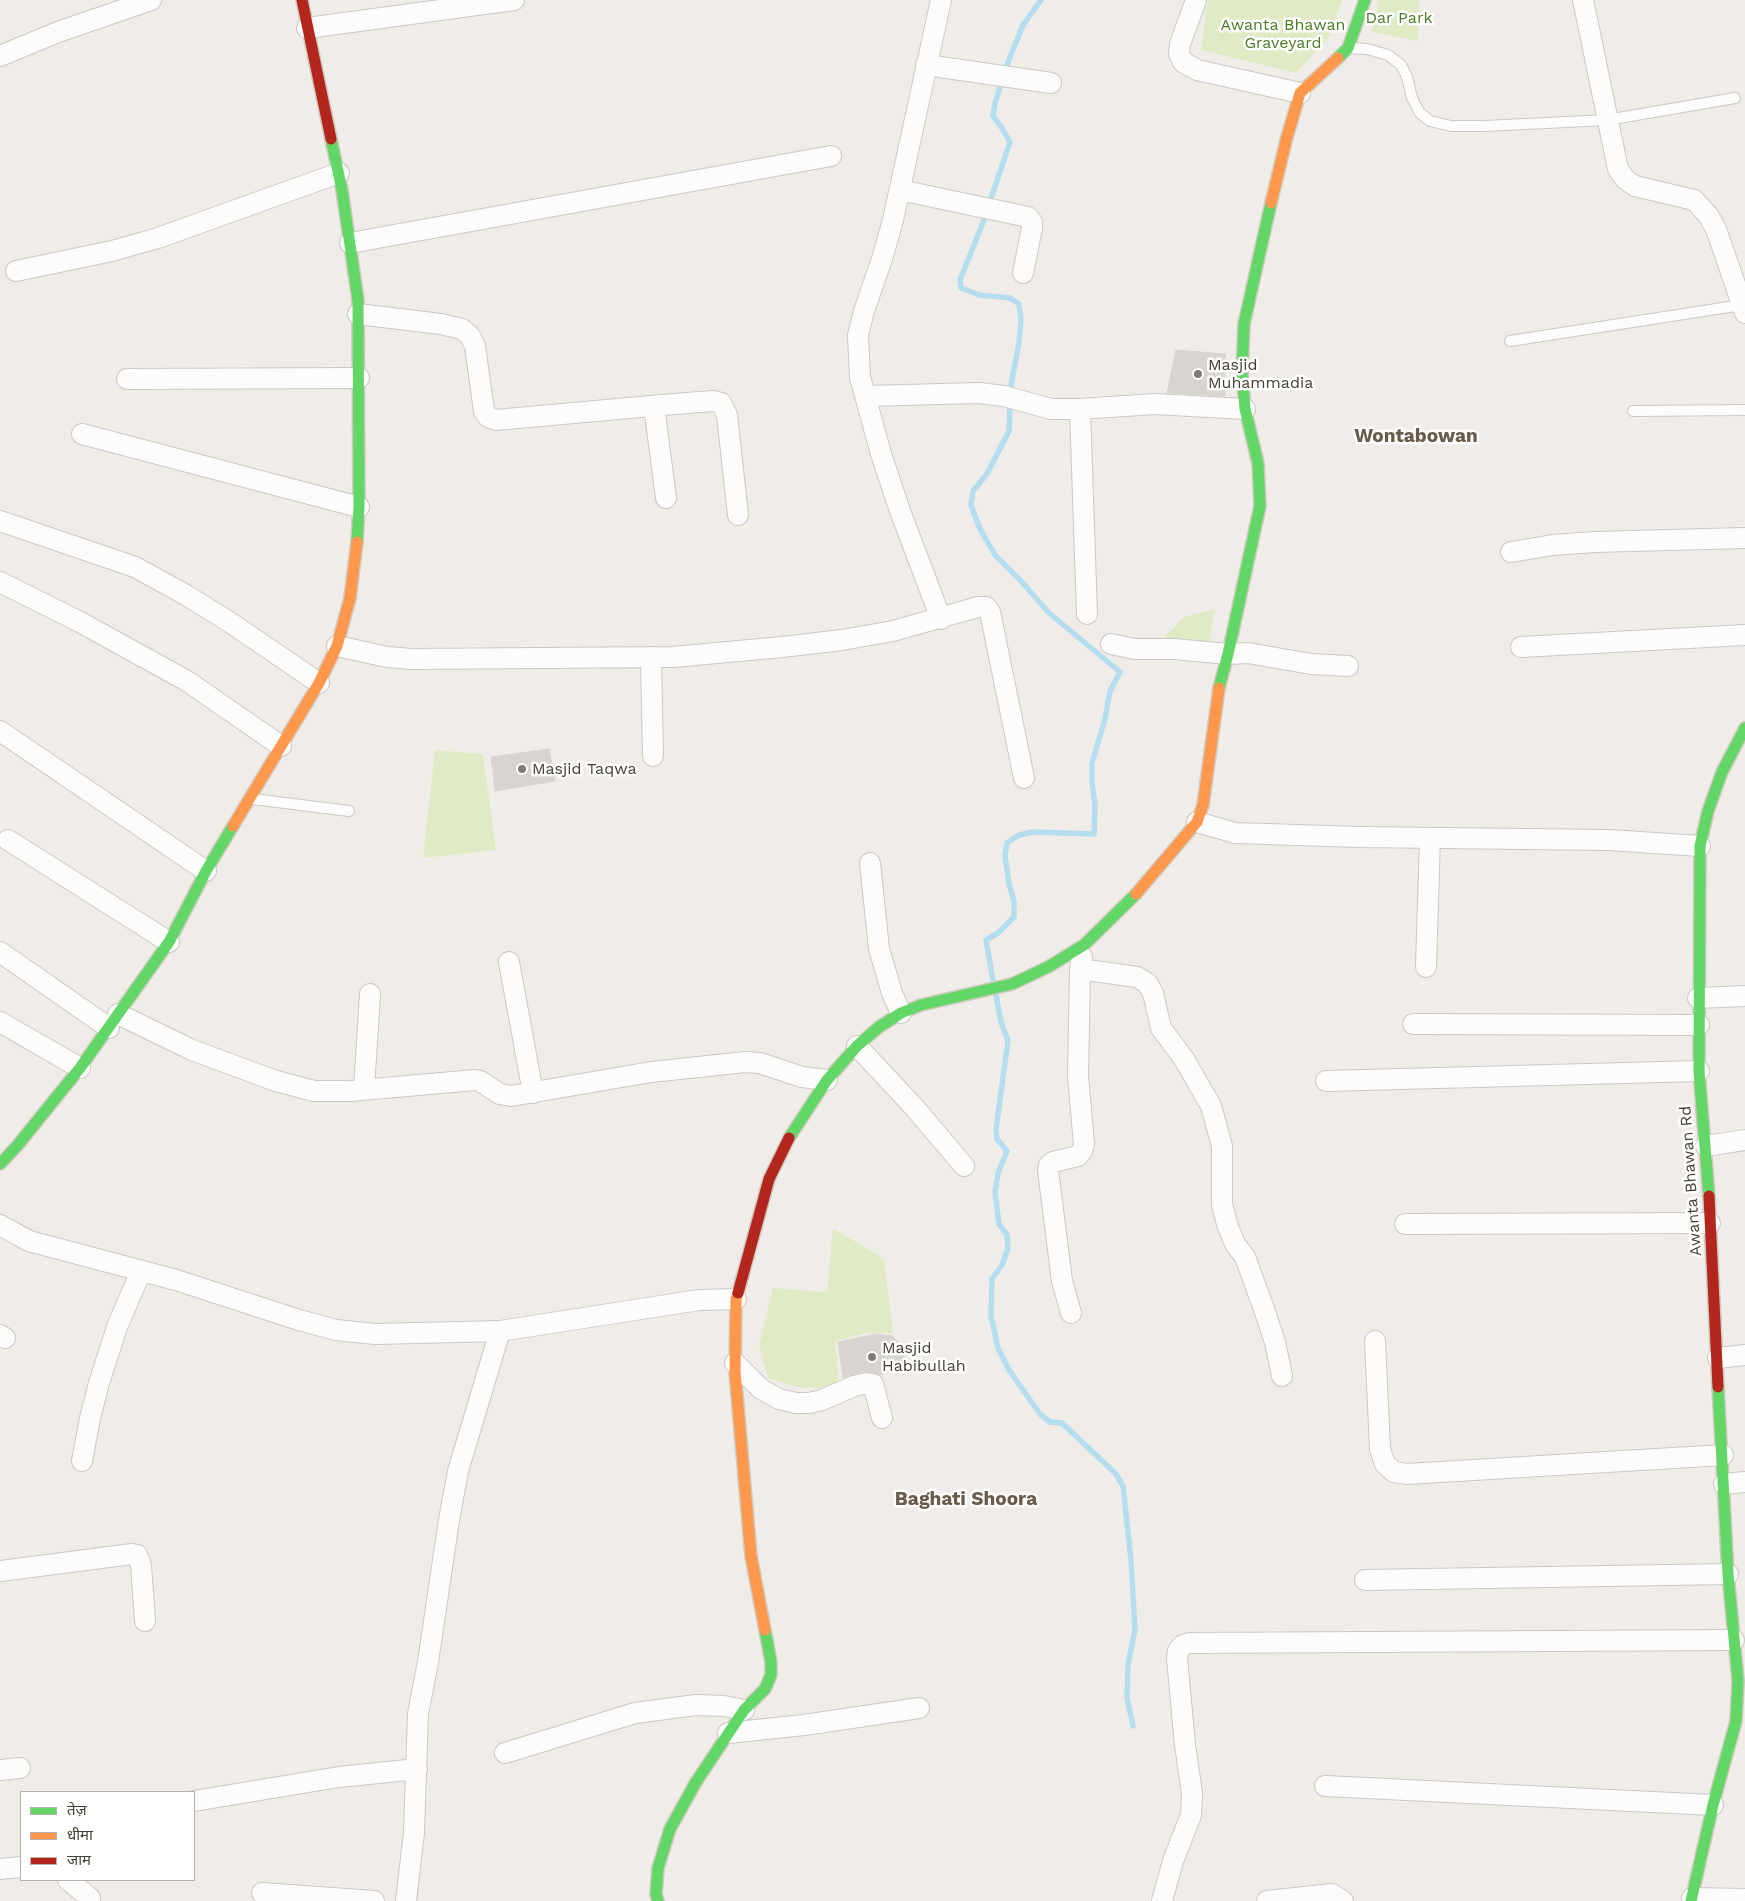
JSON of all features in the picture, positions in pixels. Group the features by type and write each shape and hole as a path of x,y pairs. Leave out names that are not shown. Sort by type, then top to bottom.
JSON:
{"street":[{"path":"0,56 58,32 151,0"},
{"path":"0,1164 17,1146 80,1068 169,942 206,870 320,683 337,646 350,598 357,544 359,507 358,314 350,243 339,173 321,99 302,0"},
{"path":"307,28 514,0"},
{"path":"941,0 900,190 882,259 864,311 858,335 860,377 865,396 900,511 941,619"},
{"path":"1196,0 1180,44 1179,54 1183,62 1197,70 1300,93"},
{"path":"658,1901 656,1894 658,1868 670,1829 696,1782 744,1710 765,1689 771,1675 771,1662 751,1556 742,1470 735,1363 736,1299 768,1179 792,1132 827,1080 857,1046 901,1013 921,1006 1012,984 1048,967 1084,945 1142,888 1197,822 1203,805 1216,704 1260,506 1258,463 1245,409 1242,373 1244,324 1255,269 1287,137 1300,93 1348,48 1365,0"},
{"path":"1583,0 1618,169 1625,180 1635,186 1694,200 1708,215 1716,229 1744,309"},
{"path":"926,66 1051,83"},
{"path":"350,243 831,156"},
{"path":"16,271 112,252 158,238 339,173"},
{"path":"900,190 1028,217 1032,222 1023,273"},
{"path":"358,314 441,324 462,329 470,336 475,346 484,411 488,417 496,420 713,401 721,403 727,414 738,515"},
{"path":"128,380 359,378"},
{"path":"865,396 979,393 1011,398 1051,409 1080,410 1155,404 1245,409"},
{"path":"654,406 666,498"},
{"path":"1080,410 1087,614"},
{"path":"82,434 359,507"},
{"path":"0,521 135,567 216,614 320,683"},
{"path":"1511,552 1553,545 1595,542 1745,538"},
{"path":"0,582 80,622 187,681 281,746"},
{"path":"337,646 386,657 411,659 651,657 718,653 842,640 893,631 978,607 986,607 990,612 1024,778"},
{"path":"1521,647 1745,635"},
{"path":"1111,644 1135,649 1174,649 1263,655 1304,663 1348,666"},
{"path":"651,657 652,756"},
{"name":"Awanta Bhawan Rd","path":"1691,1899 1713,1805 1736,1721 1741,1682 1734,1640 1734,1562 1724,1484 1706,1146 1699,1071 1698,998 1700,846 1708,811 1722,772 1745,728"},
{"path":"0,732 206,870"},
{"path":"1197,822 1236,833 1609,840 1700,846"},
{"path":"1426,968 1430,838"},
{"path":"8,840 169,942"},
{"path":"870,863 879,949 892,994 901,1013"},
{"path":"1071,1313 1062,1281 1048,1170 1049,1165 1053,1162 1078,1156 1084,1144 1078,1076 1080,969 1084,945"},
{"path":"0,952 114,1021 276,1081 314,1091 350,1091 475,1080 500,1094 511,1096 651,1072 745,1062 760,1063 802,1078 827,1080"},
{"path":"509,962 533,1093"},
{"path":"1080,969 1137,977 1147,983 1153,993 1161,1028 1184,1059 1210,1106 1222,1146 1222,1204 1227,1224 1235,1244 1245,1257 1264,1309 1275,1342 1282,1376"},
{"path":"364,1089 370,994"},
{"path":"1698,998 1745,996"},
{"path":"0,1022 80,1068"},
{"path":"1413,1024 1699,1025"},
{"path":"857,1046 914,1107 964,1166"},
{"path":"1326,1081 1699,1071"},
{"path":"1706,1146 1745,1140"},
{"path":"1405,1224 1710,1223"},
{"path":"0,1226 29,1241 141,1271 336,1330 375,1334 500,1332 699,1300 736,1299"},
{"path":"82,1461 99,1383 117,1327 141,1271"},
{"path":"406,1901 414,1832 418,1714 428,1662 453,1494 458,1471 500,1332"},
{"path":"1375,1341 1380,1449 1385,1464 1394,1472 1407,1474 1723,1455"},
{"path":"1718,1358 1745,1355"},
{"path":"735,1363 761,1389 779,1399 796,1403 822,1400 854,1386 867,1383 873,1384 882,1418"},
{"path":"1724,1484 1745,1482"},
{"path":"0,1571 132,1554 137,1555 141,1565 145,1621"},
{"path":"1365,1580 1734,1562"},
{"path":"1162,1901 1173,1861 1191,1815 1192,1793 1185,1745 1177,1658 1178,1651 1182,1645 1189,1643 1734,1640"},
{"path":"505,1753 635,1713 696,1705 724,1706 744,1710"},
{"path":"728,1734 919,1708"},
{"path":"0,1770 20,1768"},
{"path":"195,1801 338,1777 417,1769"},
{"path":"1325,1786 1713,1805"},
{"path":"0,1869 20,1867"},
{"path":"69,1881 90,1898"},
{"path":"262,1893 374,1901"},
{"path":"1267,1901 1332,1894 1343,1901"},
{"path":"1691,1899 1745,1899"}],"lane":[{"path":"1348,48 1388,55 1401,65 1420,113 1430,121 1451,126 1607,120 1735,98"},
{"path":"1510,341 1744,309"},
{"path":"1632,410 1745,410"},
{"path":"249,798 349,811"}],"green space":[{"name":"Awanta Bhawan Graveyard","path":"1208,0 1342,0 1329,37 1296,73 1201,50"},
{"name":"Dar Park","path":"1379,0 1419,0 1418,41 1372,32"},
{"path":"1215,609 1209,641 1159,643 1184,617"},
{"path":"435,750 483,754 496,850 423,858"},
{"path":"833,1228 884,1259 893,1333 866,1333 835,1341 839,1385 825,1389 797,1387 768,1378 759,1346 773,1288 827,1292"}],"building":[{"name":"Masjid Muhammadia","path":"1176,350 1225,354 1225,396 1167,393"},
{"name":"Masjid Taqwa","path":"549,749 555,781 495,791 491,757"},
{"name":"Masjid Habibullah","path":"876,1334 892,1336 898,1342 904,1354 904,1360 901,1365 894,1370 880,1375 864,1371 843,1378 838,1342"}],"waterway":[{"path":"993,981 986,940 998,933 1014,917 1014,901 1009,884 1005,855 1007,843 1019,835 1033,832 1094,834 1095,805 1092,763 1105,719 1110,691 1120,672 1049,613 995,555 980,529 971,505 973,491 987,474 1009,431 1011,385 1019,343 1021,320 1019,304 1010,298 979,295 961,288 960,280 982,225 1010,142 993,116 995,103 1008,62 1023,25 1041,0"},
{"path":"996,995 1001,1022 1008,1041 996,1129 997,1139 1007,1151 998,1173 995,1192 999,1224 1007,1235 1008,1248 1002,1265 992,1279 991,1316 998,1348 1009,1370 1040,1414 1050,1422 1062,1423 1116,1474 1123,1486 1131,1560 1135,1630 1128,1664 1127,1698 1133,1726"}],"traffic: fast":[{"path":"1338,58 1348,48 1365,0"},
{"path":"331,139 342,190 358,300 359,507 357,542"},
{"path":"1219,688 1260,506 1258,463 1245,409 1242,373 1244,324 1271,203"},
{"path":"1709,1196 1699,1071 1700,846 1708,811 1722,772 1745,728"},
{"path":"0,1164 17,1146 80,1068 169,942 206,871 233,826"},
{"path":"789,1138 827,1080 857,1046 879,1027 901,1013 921,1005 1012,984 1048,967 1084,945 1136,894"},
{"path":"1691,1901 1713,1805 1736,1721 1738,1681 1728,1574 1718,1387"},
{"path":"658,1901 656,1894 658,1868 670,1829 696,1782 744,1710 765,1689 771,1675 771,1662 765,1630"}],"traffic: slow":[{"path":"1271,203 1300,93 1338,58"},
{"path":"233,826 319,683 337,646 350,598 357,542"},
{"path":"1136,894 1197,822 1203,805 1219,688"},
{"path":"738,1293 736,1299 735,1372 751,1556 765,1630"}],"traffic: jam":[{"path":"302,0 331,139"},
{"path":"738,1293 769,1179 789,1138"},
{"path":"1709,1196 1718,1387"}],"place":[{"name":"Masjid Muhammadia","path":"1198,374"},
{"name":"Masjid Taqwa","path":"522,769"},
{"name":"Masjid Habibullah","path":"872,1357"}],"district":[{"name":"Wontabowan","path":"1416,436"},
{"name":"Baghati Shoora","path":"966,1499"}]}
